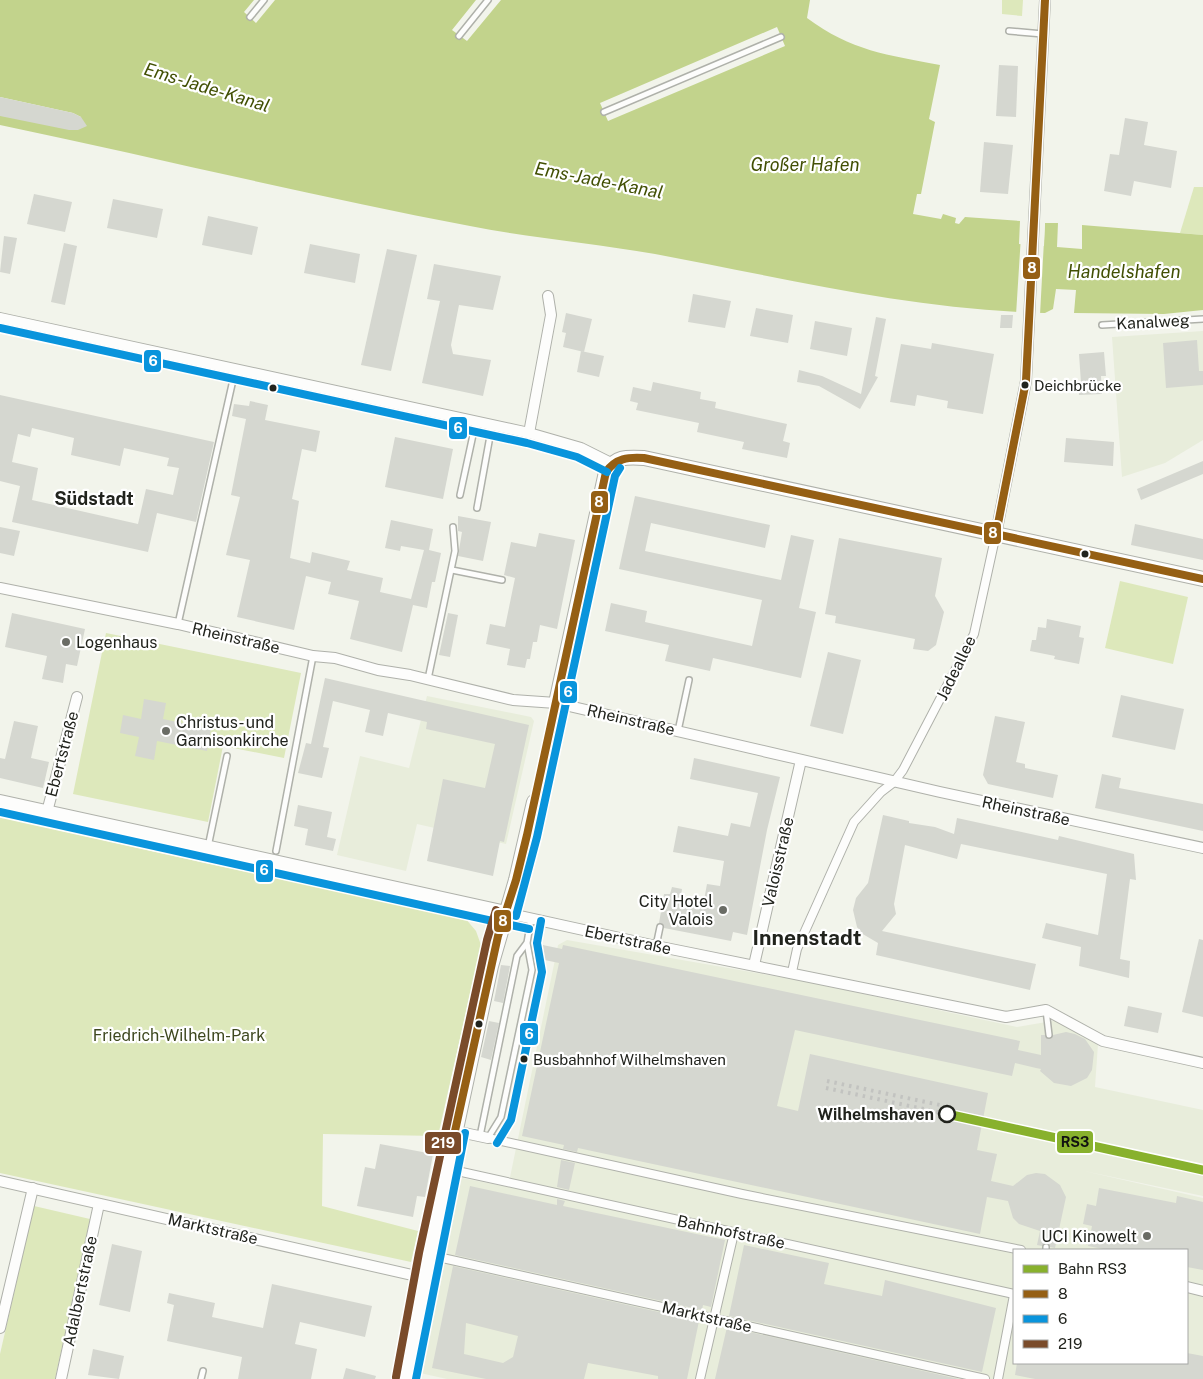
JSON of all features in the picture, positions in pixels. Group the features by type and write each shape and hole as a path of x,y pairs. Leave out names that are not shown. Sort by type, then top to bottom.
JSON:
{"street":[{"path":"1043,34 1044,0"},
{"name":"Jadeallee","path":"792,972 797,949 854,822 881,792 894,782 916,747 974,634 1026,381 1027,327 1043,34"},
{"path":"528,433 551,316 548,296"},
{"path":"0,318 235,371 528,433 581,448 611,463"},
{"path":"556,703 606,472 611,463 620,458 644,458 1203,579"},
{"name":"Rheinstraße","path":"0,588 178,624 313,656 335,658 378,670 428,679 513,700 556,703 894,782 1203,848"},
{"name":"Ebertstraße","path":"47,812 77,697"},
{"name":"Valoisstraße","path":"754,965 801,760"},
{"name":"Ebertstraße","path":"0,802 208,847 275,856 531,919 1006,1017 1046,1010"},
{"path":"407,1379 429,1255 496,942 516,880 534,802"},
{"path":"1046,1010 1103,1041 1203,1063"},
{"path":"455,1131 742,1194 1016,1249"},
{"name":"Bahnhofstraße","path":"448,1169 1013,1294"},
{"name":"Marktstraße","path":"0,1181 425,1278"},
{"path":"0,1328 33,1188"},
{"name":"Adalbertstraße","path":"61,1379 99,1204"},
{"path":"700,1379 716,1318 734,1233"},
{"name":"Marktstraße","path":"429,1255 985,1379"},
{"path":"1188,1287 1203,1291"},
{"path":"998,1379 1013,1299"}],"lane":[{"path":"250,17 264,0"},
{"path":"459,36 488,0"},
{"path":"1009,31 1043,34"},
{"path":"604,112 781,37"},
{"name":"Kanalweg","path":"1102,325 1203,319"},
{"path":"178,624 235,371"},
{"path":"460,494 476,421"},
{"path":"476,508 492,425"},
{"path":"428,679 452,570 455,551 453,527"},
{"path":"452,570 502,580"},
{"path":"275,856 313,656"},
{"path":"678,731 690,680"},
{"path":"208,847 227,756"},
{"path":"484,1137 517,956 526,943 531,919"},
{"path":"656,946 660,927"},
{"path":"484,1137 501,1117 532,970 526,943"},
{"path":"1046,1010 1049,1035"},
{"path":"201,1379 203,1371"}],"shaded area":[{"path":"1203,331 1203,440 1165,463 1122,477 1112,337"},
{"path":"427,696 531,717 534,721 506,844 417,824 406,871 337,855 360,756 409,768"},
{"path":"567,940 803,981 1017,1027 1058,1020 1098,1044 1095,1087 1203,1110 1203,1196 1084,1171 1203,1198 1203,1379 447,1379 420,1373 437,1273 456,1190 462,1178 508,1187 558,945"}],"green space":[{"path":"1002,0 1023,0 1022,16 1002,14"},
{"path":"1194,187 1203,187 1203,235 1180,233"},
{"path":"1120,581 1188,597 1173,664 1105,648"},
{"path":"106,633 301,673 284,758 223,746 208,822 73,794"},
{"name":"Friedrich-Wilhelm-Park","path":"0,817 465,918 476,931 481,945 438,1136 323,1134 322,1206 418,1231 411,1262 0,1173"},
{"path":"34,1206 90,1219 55,1379 0,1379 0,1354"}],"water":[{"name":"Großer Hafen","path":"0,0 254,0 244,12 256,23 275,0 476,0 452,30 467,41 501,0 810,0 807,18 839,38 870,50 940,65 929,119 935,122 921,194 917,194 913,214 941,219 943,214 956,218 955,223 959,224 965,217 1020,221 1019,244 1044,246 1045,223 1058,223 1057,247 1082,249 1082,225 1203,235 1203,310 1164,314 1074,313 1076,290 1056,289 1053,309 1045,313 947,306 849,291 655,254 493,230 352,202 0,125 0,116 81,117 73,113 0,97","holes":["777,27 785,46 608,121 600,103"]}],"pier":[{"path":"1022,220 1021,242 1042,244 1043,222 1045,222 1040,315 1016,315"}],"building":[{"path":"999,65 1018,66 1016,117 996,116"},
{"path":"0,97 73,113 81,117 87,126 78,130 69,130 0,116"},
{"path":"1125,118 1148,122 1144,145 1177,151 1171,188 1134,181 1131,196 1104,191 1110,154 1119,155"},
{"path":"984,142 1013,145 1008,194 980,192"},
{"path":"34,194 72,202 65,232 27,224"},
{"path":"113,199 163,209 157,238 107,228"},
{"path":"208,216 258,227 252,255 202,245"},
{"path":"4,236 17,238 10,274 0,272"},
{"path":"64,243 77,246 65,305 51,302"},
{"path":"310,244 360,254 355,283 304,273"},
{"path":"387,249 417,255 391,371 361,365"},
{"path":"434,264 501,276 493,310 459,305 451,345 453,354 491,360 483,396 422,383 440,301 427,299"},
{"path":"693,294 731,301 725,328 688,322"},
{"path":"756,308 793,315 788,343 750,336"},
{"path":"566,313 592,319 584,352 563,347 566,333 562,332"},
{"path":"1001,315 1013,315 1012,328 1000,328"},
{"path":"876,317 886,319 875,376 878,377 860,409 819,386 797,382 799,370 822,376 861,394"},
{"path":"815,321 852,328 847,356 810,349"},
{"path":"1197,340 1199,371 1203,371 1203,385 1166,388 1163,343"},
{"path":"932,343 994,354 983,414 947,408 948,401 917,395 915,406 890,402 901,344 931,349"},
{"path":"581,351 604,356 599,377 577,372"},
{"path":"1104,352 1106,376 1101,376 1102,394 1079,395 1078,383 1081,383 1079,354"},
{"path":"653,382 701,392 700,399 716,402 715,408 787,424 783,441 790,443 787,458 742,449 744,442 697,432 699,423 636,410 638,403 630,401 633,387 651,391"},
{"path":"0,395 214,442 196,522 157,513 148,552 12,522 20,486 0,481","holes":["32,428 74,438 71,455 120,466 124,448 169,458 167,466 179,468 173,495 146,489 138,524 32,500 38,468 12,462 18,434 30,437"]},
{"path":"250,401 268,405 265,420 320,431 316,452 302,449 292,499 299,501 290,558 310,563 312,552 350,561 347,570 383,578 380,592 411,599 424,550 401,546 400,551 385,548 391,520 433,529 429,550 441,553 435,582 432,582 427,608 413,605 402,652 350,639 359,601 328,594 331,582 306,576 294,630 237,617 250,560 226,555 240,497 231,495 246,419 232,416 234,404 249,406"},
{"path":"395,437 453,449 443,499 385,487"},
{"path":"1066,438 1114,442 1113,466 1064,462"},
{"path":"1203,461 1203,474 1141,500 1137,489"},
{"path":"635,496 770,525 765,548 651,523 645,551 781,580 791,535 814,540 799,608 816,612 801,678 713,658 710,671 665,661 669,645 605,631 611,603 647,611 645,622 752,646 762,600 619,569"},
{"path":"458,516 491,522 483,561 458,556 462,532 458,531"},
{"path":"1135,524 1203,539 1203,560 1131,545"},
{"path":"0,527 20,531 14,556 0,553"},
{"path":"539,533 575,540 557,629 540,625 537,642 533,642 530,659 527,659 525,668 507,665 510,649 486,644 490,624 505,627 515,578 504,575 511,542 536,547"},
{"path":"839,538 942,558 935,596 944,612 936,645 928,651 913,649 915,639 835,623 836,616 825,614"},
{"path":"12,613 85,629 77,666 66,664 63,683 42,679 47,656 5,647"},
{"path":"448,613 458,615 450,657 439,655"},
{"path":"1047,619 1081,626 1079,637 1084,638 1079,664 1054,659 1055,656 1030,651 1032,640 1036,640 1038,627 1046,628"},
{"path":"828,652 861,660 843,734 810,726"},
{"path":"325,678 529,725 504,842 500,841 493,876 427,861 443,779 485,788 495,744 426,729 427,722 388,713 383,736 365,732 370,710 333,701 323,747 329,748 322,778 298,773 306,743 311,744"},
{"path":"1121,695 1184,709 1175,750 1112,737"},
{"name":"Christus- und Garnisonkirche","path":"144,699 166,703 163,719 211,729 207,751 157,741 154,760 135,756 139,737 120,733 123,715 141,719"},
{"path":"995,716 1025,722 1016,762 1025,764 1025,768 1058,775 1053,798 988,784 983,775"},
{"path":"14,721 38,726 31,758 49,762 43,788 0,778 0,758 5,759"},
{"path":"694,758 780,777 767,830 747,935 733,932 731,941 664,928 663,924 659,923 664,894 670,894 672,887 682,889 681,896 704,900 707,884 720,886 724,861 673,852 678,826 728,836 731,823 750,827 758,793 690,779"},
{"path":"1102,774 1121,778 1119,788 1203,804 1203,831 1095,808"},
{"path":"298,805 332,812 327,837 336,839 333,851 305,845 308,829 294,826"},
{"path":"883,815 909,821 909,823 935,827 954,834 957,818 1058,840 1059,836 1134,854 1136,880 1130,879 1120,959 1130,961 1129,978 1079,966 1081,947 1042,938 1046,923 1098,935 1107,874 961,844 957,859 905,845 894,904 896,914 882,931 1036,964 1030,990 876,955 878,943 861,933 857,927 853,910 856,898 868,883"},
{"path":"1199,939 1203,940 1203,1017 1182,1012"},
{"path":"538,944 562,949 563,945 1020,1041 1018,1050 1041,1055 1041,1035 1045,1035 1049,1039 1053,1035 1066,1032 1085,1039 1094,1052 1092,1070 1087,1078 1071,1086 1054,1083 1040,1071 1041,1069 1015,1063 1012,1076 795,1030 777,1106 798,1111 810,1054 988,1093 977,1150 997,1154 991,1181 1013,1186 1027,1175 1036,1173 1045,1174 1060,1185 1066,1197 1055,1248 1050,1247 1046,1243 1042,1246 1037,1245 1040,1231 1019,1224 1013,1218 1008,1201 987,1197 980,1234 578,1148 577,1152 563,1149 564,1145 522,1136 559,963 535,958"},
{"path":"501,965 510,966 503,1003 494,1001"},
{"path":"1128,1006 1162,1013 1158,1033 1124,1026"},
{"path":"489,1021 499,1023 491,1060 481,1057"},
{"path":"380,1144 433,1154 425,1197 417,1196 413,1217 357,1206 365,1167 375,1169"},
{"path":"561,1160 575,1163 569,1190 557,1187"},
{"path":"470,1186 557,1205 557,1199 565,1201 563,1206 725,1240 711,1307 703,1305 702,1310 455,1255"},
{"name":"UCI Kinowelt","path":"1099,1188 1176,1203 1177,1196 1203,1202 1203,1270 1188,1267 1188,1249 1103,1249 1088,1246 1092,1226 1083,1224 1087,1204 1096,1206"},
{"path":"112,1244 142,1251 130,1312 99,1305"},
{"path":"744,1245 829,1263 824,1284 882,1296 885,1280 996,1308 982,1372 729,1316"},
{"path":"453,1266 699,1321 687,1379 658,1379 658,1376 588,1363 584,1379 486,1379 432,1368","holes":["466,1323 518,1336 513,1357 503,1363 464,1354"]},
{"path":"272,1284 372,1306 365,1337 300,1322 295,1344 317,1349 311,1379 238,1379 242,1357 167,1341 174,1305 167,1303 169,1293 215,1303 212,1317 263,1328"},
{"path":"727,1327 959,1379 715,1379"},
{"path":"93,1349 124,1356 119,1379 88,1375"},
{"path":"1188,1353 1203,1356 1203,1379 1035,1379 1015,1375 1017,1364 1188,1364"},
{"path":"346,1368 376,1376 375,1379 343,1379"}],"railway":[{"path":"827,1081 940,1105"},
{"path":"826,1088 947,1114"}],"rail line":[{"name":"RS3","path":"947,1114 1203,1170"}],"transit line":[{"name":"8","path":"996,534 1026,381 1045,0"},
{"name":"6","path":"0,328 527,443 577,457 607,472"},
{"name":"8","path":"455,1131 498,936 516,880 527,835 606,472 618,461 628,458 644,458 1203,579"},
{"name":"6","path":"516,916 537,837 615,476 620,468"},
{"name":"6","path":"0,812 529,929"},
{"name":"219","path":"396,1377 419,1253 487,940 496,910"},
{"name":"6","path":"497,1143 511,1120 542,972 537,943 541,921"},
{"name":"6","path":"416,1379 465,1133"}],"place":[{"name":"Deichbrücke","path":"1025,385"},
{"name":"Logenhaus","path":"66,642"},
{"name":"Christus- und Garnisonkirche","path":"166,731"},
{"name":"City Hotel Valois","path":"723,910"},
{"name":"Busbahnhof Wilhelmshaven","path":"524,1059"},
{"name":"Wilhelmshaven","path":"947,1114"},
{"name":"UCI Kinowelt","path":"1147,1236"}],"district":[{"name":"Südstadt","path":"94,498"},
{"name":"Innenstadt","path":"807,937"}],"water label":[{"name":"Ems-Jade-Kanal","path":"207,87"},
{"name":"Ems-Jade-Kanal","path":"599,180"},
{"name":"Handelshafen","path":"1124,271"}]}
